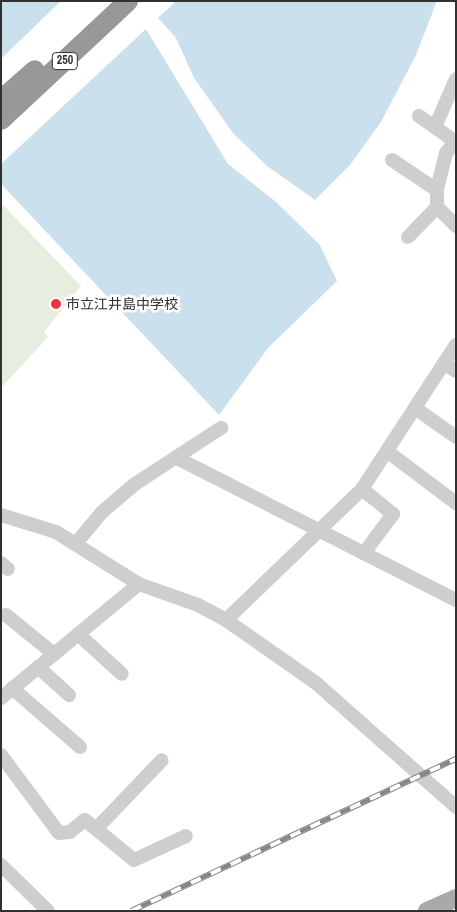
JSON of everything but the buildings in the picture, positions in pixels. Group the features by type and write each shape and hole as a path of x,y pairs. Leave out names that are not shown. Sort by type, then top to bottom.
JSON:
{"highway":[{"name":"250","path":"1,100 110,1"},
{"name":"250","path":"1,120 128,1"}],"main road":[{"path":"429,910 456,898"}],"street":[{"path":"435,127 456,80"},
{"path":"408,237 437,207 437,190 446,153 455,142 419,116"},
{"path":"392,160 437,190"},
{"path":"437,207 456,226"},
{"path":"226,620 362,490 415,408 450,367 456,345"},
{"path":"415,408 456,437"},
{"path":"77,542 102,512 135,484 221,428"},
{"path":"388,452 456,503"},
{"path":"177,458 317,531 456,600"},
{"path":"362,490 393,514 364,554"},
{"path":"1,515 56,532 77,542 139,584 198,605 226,620 316,684 456,807"},
{"path":"1,698 139,584"},
{"path":"6,615 54,654"},
{"path":"78,634 122,674"},
{"path":"38,667 69,696"},
{"path":"12,688 80,747"},
{"path":"1,755 59,833 70,832 85,820 134,860 186,836"},
{"path":"96,829 162,760"},
{"path":"1,865 48,911"}],"shaded area":[{"path":"1,203 81,286 44,332 48,337 1,388"}],"water":[{"path":"1,1 61,1 1,59"},
{"path":"176,1 437,1 416,55 381,122 350,165 315,200 267,166 233,133 194,78 176,38 158,18"},
{"path":"146,29 228,164 275,201 320,245 337,281 268,348 219,415 1,184 1,164"}],"railway":[{"path":"131,911 456,759"}],"place":[{"name":"市立江井島中学校","path":"56,304"}]}
